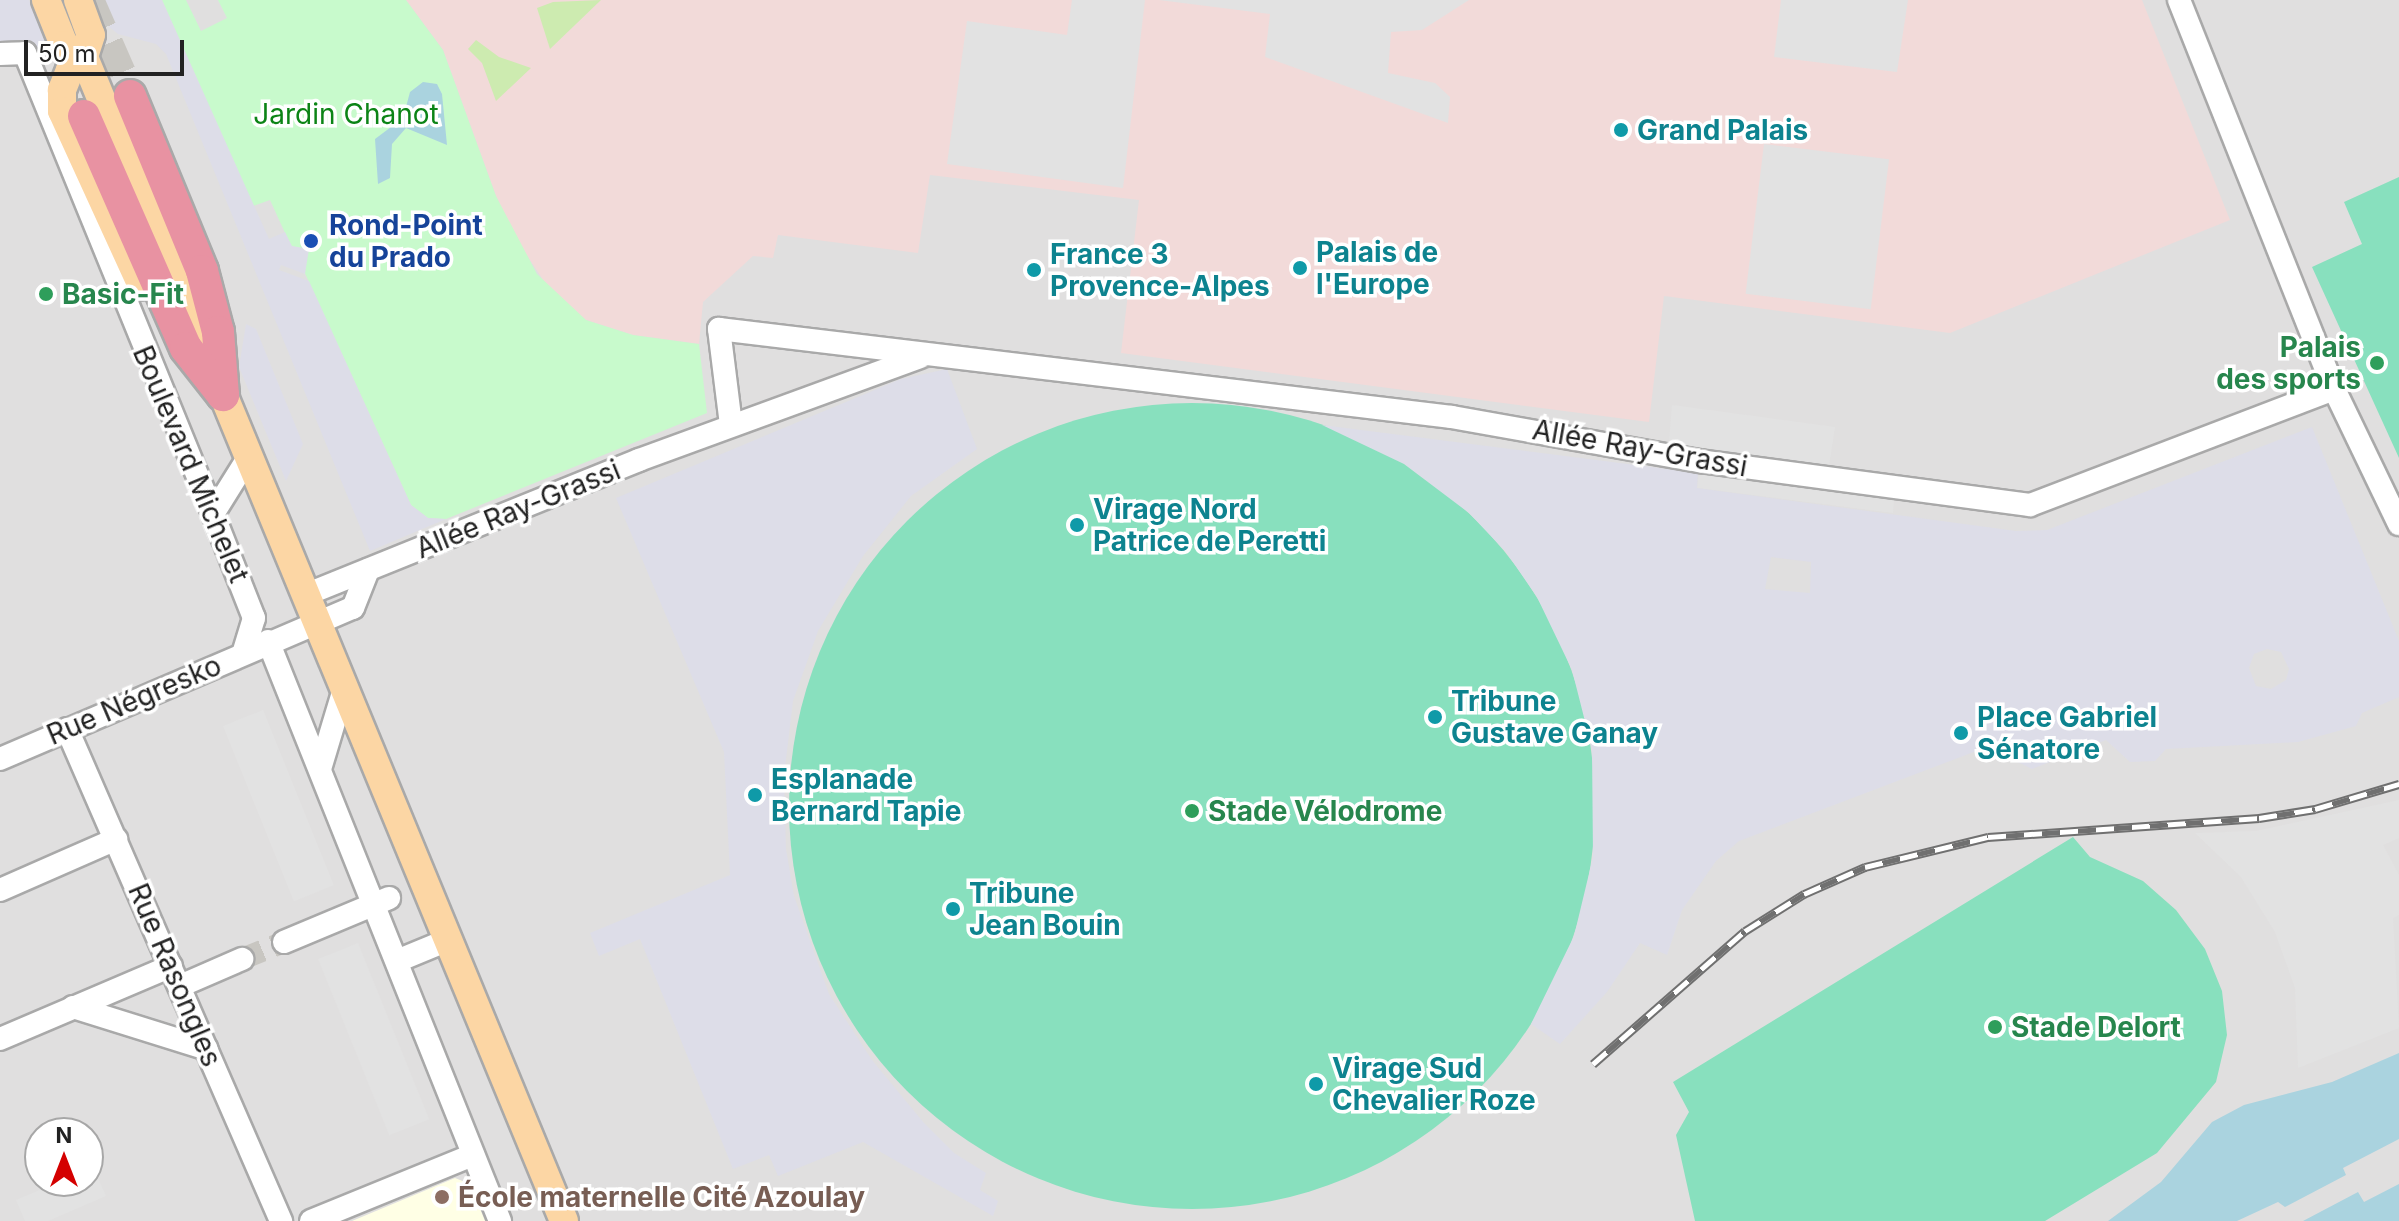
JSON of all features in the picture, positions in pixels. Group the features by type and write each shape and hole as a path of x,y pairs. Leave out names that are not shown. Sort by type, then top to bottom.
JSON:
{"highway":[{"path":"130,96 202,271 218,332 223,395"},
{"path":"84,116 186,348 223,395"}],"main road":[{"name":"Boulevard Michelet","path":"46,0 64,45 84,57 564,1221"},
{"name":"Boulevard Michelet","path":"78,0 91,35 84,57 70,70 62,90 62,111 173,355 191,378 223,395"}],"street":[{"path":"2179,0 2334,389 2399,524"},
{"name":"Boulevard Michelet","path":"0,54 25,53 59,147 213,514 254,618 243,653"},
{"name":"Allée Ray-Grassi","path":"731,425 719,329 1452,417 1700,461 2030,505 2334,389"},
{"name":"Allée Ray-Grassi","path":"305,595 731,425 925,355"},
{"path":"213,514 248,458"},
{"name":"Rue Négresko","path":"0,759 268,641 353,608 368,570"},
{"path":"268,641 320,769 382,901 397,961 500,1221"},
{"path":"320,769 344,689"},
{"name":"Rue Rasongles","path":"67,729 281,1221"},
{"path":"0,890 116,839"},
{"path":"284,942 382,901"},
{"path":"397,961 448,940"},
{"path":"0,1039 73,1007 242,959"},
{"path":"73,1007 207,1049"},
{"path":"311,1221 473,1155"}],"shaded area":[{"path":"0,0 2399,0 2399,1221 0,1221"},
{"path":"0,0 29,0 49,48 0,54"},
{"path":"96,0 162,0 269,239 285,232 292,246 309,249 305,274 281,265 279,270 309,281 411,505 428,518 446,519 370,551 166,54 156,44 118,34 108,26"},
{"path":"406,0 2142,0 2230,220 1950,333 1664,296 1649,422 1121,353 1139,200 930,175 918,253 778,235 773,258 753,256 703,302 699,344 633,335 586,320 551,292 513,234 496,196 443,50"},
{"path":"1072,0 1145,0 1123,188 947,164 967,21 1067,35"},
{"path":"1159,0 1469,0 1422,30 1391,32 1388,73 1435,83 1450,97 1448,123 1265,57 1270,14"},
{"path":"1781,0 1908,0 1897,72 1774,57"},
{"path":"1764,144 1889,159 1871,309 1746,294"},
{"path":"246,324 256,329 303,444 286,481 239,367"},
{"name":"Esplanade Bernard Tapie","path":"947,369 977,449 911,496 863,556 818,631 793,701 784,776 786,849 794,896 829,994 872,1060 924,1123 954,1153 986,1173 980,1190 998,1201 993,1216 863,1142 778,1176 769,1155 733,1169 640,939 599,956 590,933 730,875 724,752 616,498 901,379"},
{"path":"1672,405 1835,427 1827,479 1895,488 1893,513 1697,488 1700,462 1668,455"},
{"name":"Place Gabriel Sénatore","path":"1322,425 1698,473 1697,488 2016,531 2047,530 2312,427 2399,641 2399,697 2362,713 2356,726 2298,742 2166,749 2155,761 2130,762 2106,740 2032,769 1987,747 1739,841 1716,861 1682,910 1667,955 1640,943 1607,992 1560,1044 1531,1024 1574,936 1593,857 1592,749 1572,670 1537,597 1506,552 1469,513 1404,464","holes":["1771,557 1811,562 1810,593 1765,589","2267,649 2281,652 2289,669 2286,680 2271,689 2256,686 2249,668 2254,654"]},
{"path":"263,710 334,885 294,901 223,726"},
{"path":"2399,800 2399,838 2383,845 2399,875 2399,915 2393,918 2399,1028 2298,1068 2295,988 2275,932 2241,877 2195,833 2256,831"},
{"path":"358,943 429,1119 389,1135 318,959"},
{"name":"École maternelle Cité Azoulay","path":"455,1178 470,1184 485,1221 352,1221"},
{"path":"24,1197 104,1197 48,1221 25,1221 16,1200"}],"green space":[{"name":"Jardin Chanot","path":"162,0 186,0 201,31 227,18 218,0 406,0 443,50 496,196 537,274 586,320 633,335 699,344 707,413 446,519 428,518 411,505 303,269 309,250 291,246 270,200 253,206"},
{"path":"601,0 550,49 537,8 553,2"},
{"path":"476,40 499,57 531,68 496,101 482,63 468,49"},
{"name":"Palais des sports","path":"2399,177 2399,458 2312,267 2362,244 2344,202"},
{"name":"Stade Vélodrome","path":"1192,403 1271,411 1346,434 1416,471 1477,521 1527,582 1564,652 1587,727 1595,806 1587,885 1564,960 1527,1030 1477,1091 1416,1141 1346,1178 1271,1201 1192,1209 1113,1201 1038,1178 968,1141 907,1091 857,1030 820,960 797,885 789,806 797,727 820,652 857,582 907,521 968,471 1038,434 1113,411"},
{"name":"Stade Delort","path":"2073,837 2090,857 2143,881 2176,910 2205,949 2222,991 2227,1035 2216,1082 2157,1153 2045,1221 1695,1221 1676,1135 1689,1112 1673,1082"}],"water":[{"path":"423,82 437,84 442,94 447,145 406,128 392,144 390,178 378,184 375,139 403,118 410,92"},
{"path":"2399,1053 2399,1139 2343,1168 2346,1175 2285,1207 2278,1202 2237,1221 2108,1221 2161,1182 2212,1122 2244,1105 2332,1082"},
{"path":"2399,1184 2399,1221 2303,1221 2358,1192 2364,1202"}],"tunnel":[{"path":"88,0 130,96"},
{"path":"242,959 284,942"}],"railway":[{"path":"1593,1064 1745,931 1804,894 1865,867 1988,837 2259,818 2315,809 2399,784"}],"place":[{"name":"Grand Palais","path":"1621,130"},
{"name":"Rond-Point du Prado","path":"311,241"},
{"name":"Palais de l'Europe","path":"1300,268"},
{"name":"France 3 Provence-Alpes","path":"1034,270"},
{"name":"Basic-Fit","path":"46,294"},
{"name":"Palais des sports","path":"2377,363"},
{"name":"Virage Nord Patrice de Peretti","path":"1077,525"},
{"name":"Tribune Gustave Ganay","path":"1435,717"},
{"name":"Place Gabriel Sénatore","path":"1961,733"},
{"name":"Esplanade Bernard Tapie","path":"755,795"},
{"name":"Stade Vélodrome","path":"1192,811"},
{"name":"Tribune Jean Bouin","path":"953,909"},
{"name":"Stade Delort","path":"1995,1027"},
{"name":"Virage Sud Chevalier Roze","path":"1316,1084"},
{"name":"École maternelle Cité Azoulay","path":"442,1197"}]}
